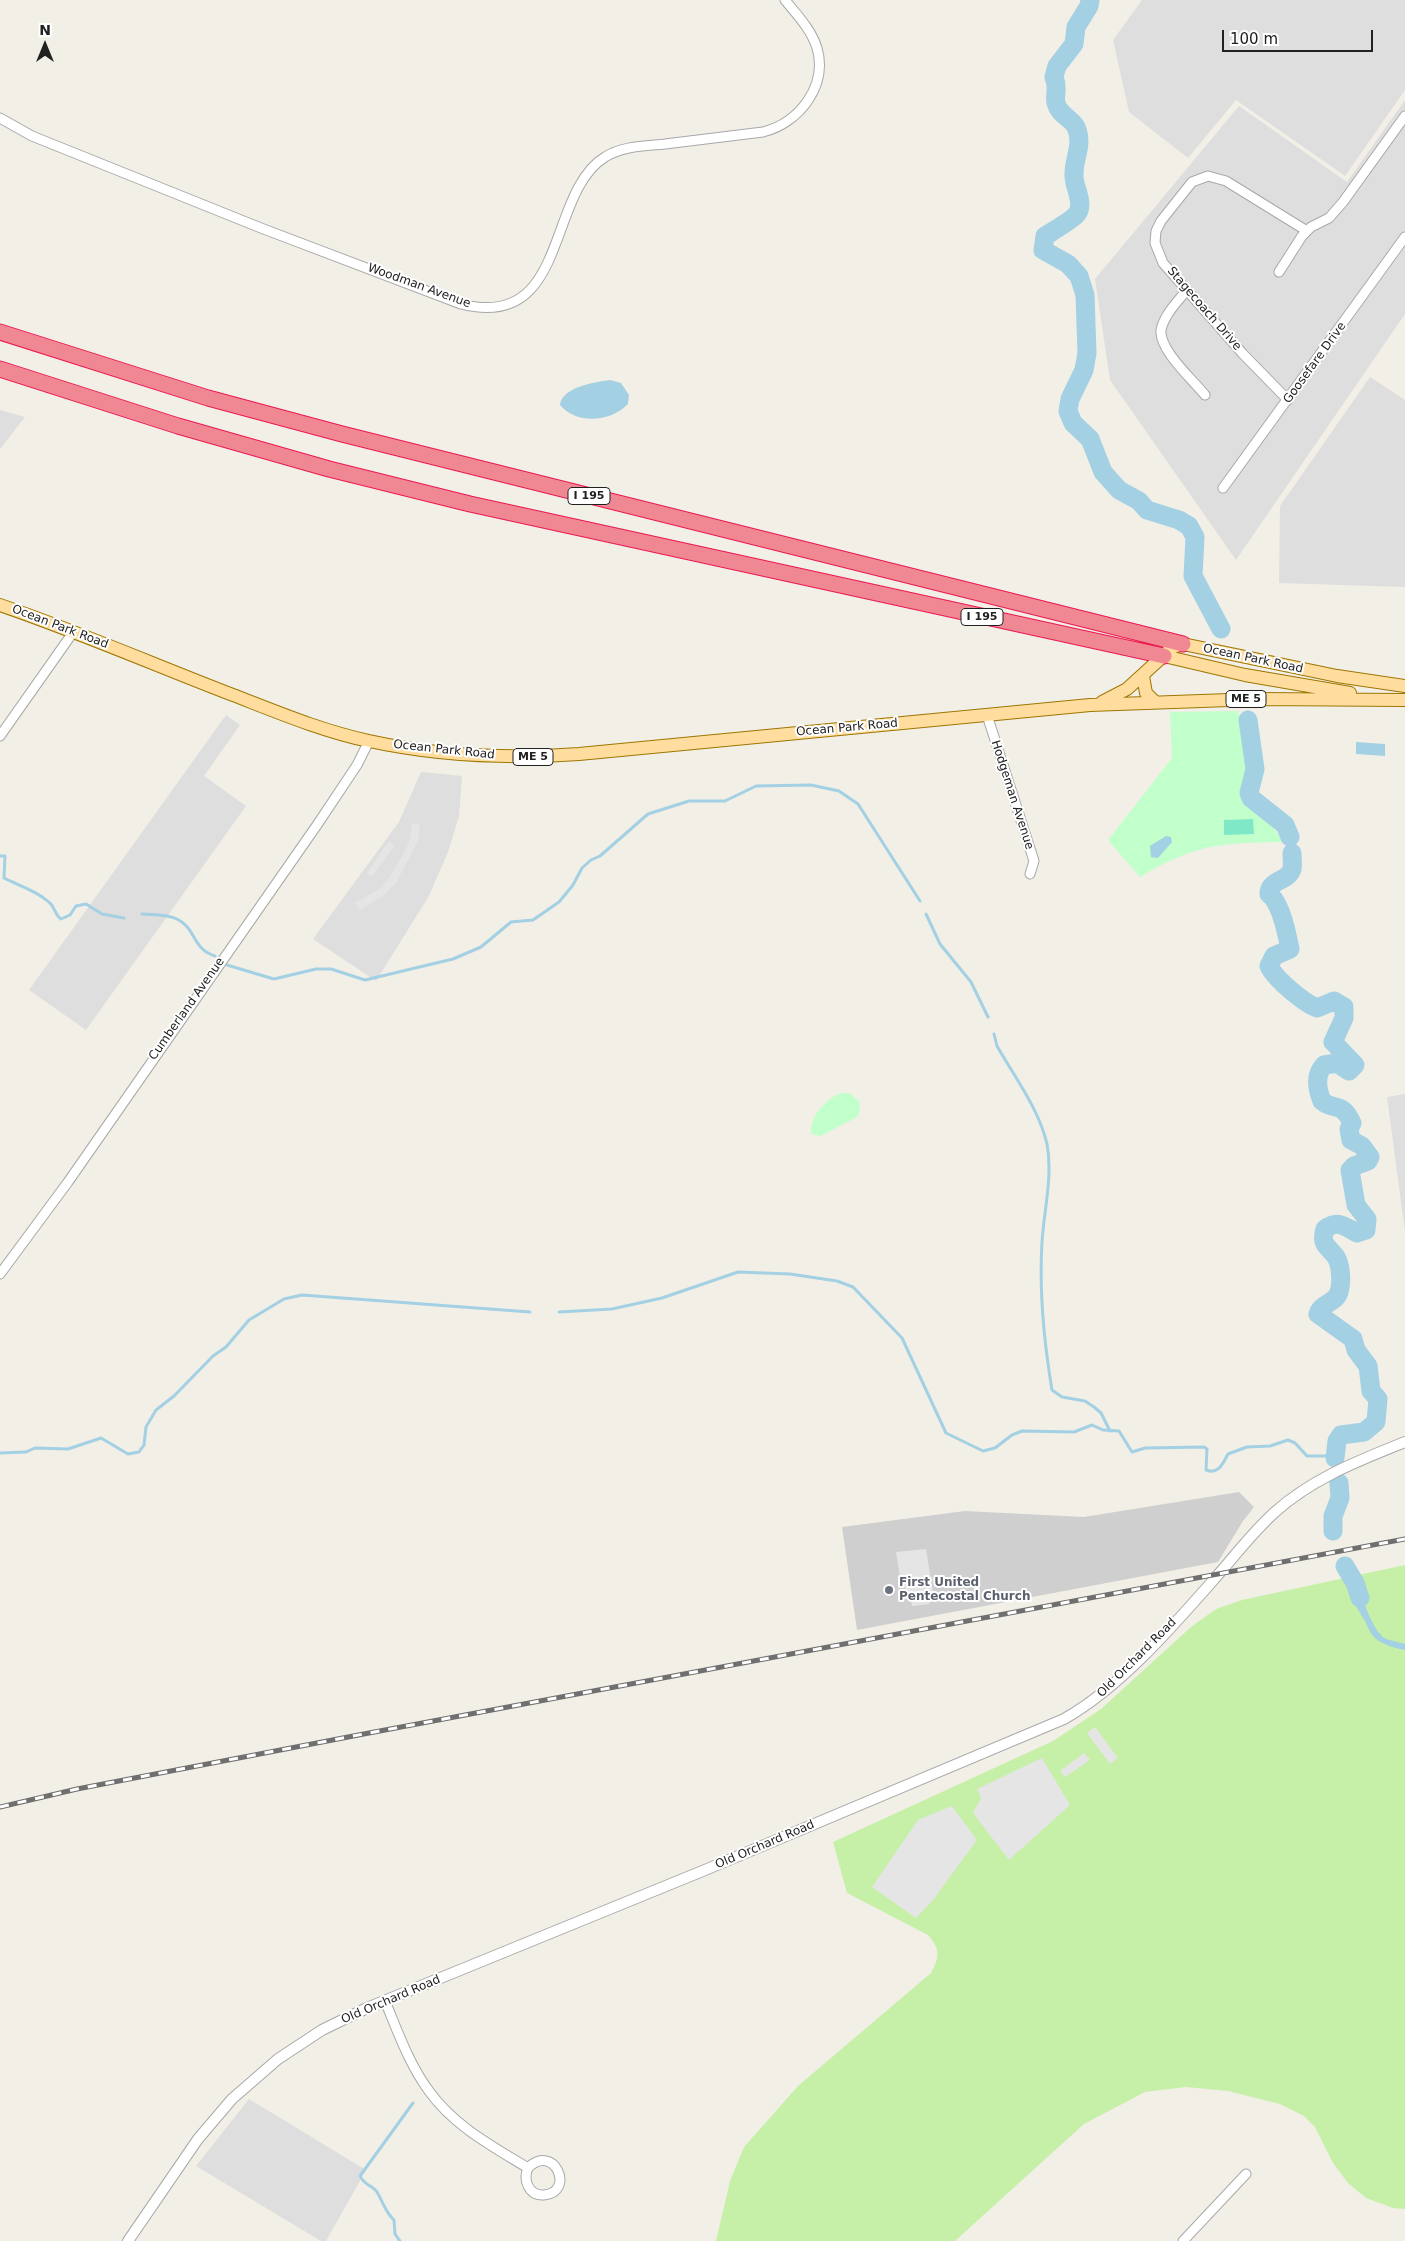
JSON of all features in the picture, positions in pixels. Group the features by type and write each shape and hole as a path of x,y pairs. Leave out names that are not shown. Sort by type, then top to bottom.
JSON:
{"highway":[{"name":"I 195","path":"0,332 208,398 342,434 1183,644"},
{"name":"I 195","path":"0,369 178,426 339,472 470,504 1164,656"}],"main road":[{"name":"Ocean Park Road","path":"0,605 74,631 265,708 369,741 444,753 528,757 1090,705 1257,699 1403,700"},
{"name":"Ocean Park Road","path":"1090,705 1114,698 1143,676 1172,647 1183,644 1337,676 1405,686"},
{"path":"1164,656 1280,682 1403,700"},
{"path":"1143,676 1146,694 1155,702"}],"street":[{"name":"Woodman Avenue","path":"0,118 32,136 261,228 461,304 478,307 496,307 521,296 539,279 550,258 582,182 592,168 606,156 631,148 770,130 788,122 801,111 810,96 816,80 818,53 811,34 785,0"},
{"path":"1279,272 1296,243 1307,231 1329,218 1340,206 1405,116"},
{"name":"Stagecoach Drive","path":"1288,400 1186,291 1163,263 1155,243 1156,231 1171,207 1192,182 1203,177 1226,181 1307,231"},
{"name":"Goosefare Drive","path":"1223,488 1405,237"},
{"path":"1186,291 1165,319 1162,329 1162,340 1166,349 1206,395"},
{"path":"0,736 74,631"},
{"name":"Hodgeman Avenue","path":"988,715 1034,861 1030,874"},
{"name":"Cumberland Avenue","path":"0,1274 3,1264 65,1187 317,824 357,765 369,741"},
{"name":"Old Orchard Road","path":"128,2241 198,2140 238,2093 299,2044 350,2016 992,1751 1064,1719 1091,1702 1118,1680 1208,1586 1266,1520 1282,1506 1334,1472 1405,1442"},
{"path":"386,2001 414,2068 434,2097 466,2129 528,2168"},
{"path":"1184,2241 1246,2174"}],"shaded area":[{"path":"1142,0 1405,0 1405,90 1345,176 1236,100 1188,158 1129,112 1113,40"},
{"path":"1405,100 1405,314 1236,560 1110,380 1095,279 1239,106 1347,182"},
{"path":"1370,377 1405,400 1405,587 1279,583 1280,506"},
{"path":"0,410 25,417 0,449"},
{"path":"226,715 240,725 204,776 246,806 86,1030 29,990"},
{"path":"421,772 462,776 459,816 448,852 429,896 376,981 313,939 399,822"},
{"path":"412,824 420,825 418,841 396,883 384,895 360,910 355,903 379,889 389,878 405,851 410,839"},
{"path":"389,841 395,845 372,877 367,873"},
{"path":"1405,1094 1405,1232 1387,1097"},
{"path":"1239,1492 1254,1507 1243,1521 1218,1562 857,1630 842,1527 965,1511 1084,1517"},
{"path":"926,1549 933,1592 929,1604 912,1606 910,1593 901,1584 896,1552"},
{"path":"1095,1727 1118,1758 1110,1764 1087,1733"},
{"path":"1084,1753 1090,1760 1065,1777 1060,1771"},
{"path":"1042,1758 1070,1805 1009,1860 973,1813 981,1798 977,1789"},
{"path":"952,1806 977,1840 933,1900 916,1918 872,1887 918,1820"},
{"path":"249,2099 366,2170 326,2241 321,2241 196,2166"}],"green space":[{"path":"1238,711 1247,769 1241,786 1241,796 1245,804 1268,820 1283,842 1242,843 1208,848 1177,858 1140,877 1108,840 1172,758 1170,712"},
{"path":"1253,819 1254,834 1224,835 1224,820"},
{"path":"849,1093 859,1101 860,1111 857,1117 820,1136 811,1134 813,1121 820,1109 836,1095"},
{"path":"1405,1565 1405,2209 1393,2208 1366,2198 1348,2183 1333,2163 1315,2127 1304,2116 1280,2104 1228,2091 1186,2087 1145,2092 1084,2124 955,2241 716,2241 730,2181 744,2147 798,2086 931,1973 936,1962 937,1949 928,1935 847,1893 833,1842 1053,1741 1101,1709 1191,1627 1216,1609 1242,1600"}],"water":[{"path":"610,380 621,383 629,395 628,404 613,415 594,419 585,418 575,416 560,405 562,399 573,390 588,384"},
{"path":"1356,742 1385,744 1385,756 1356,754"},
{"path":"1166,836 1171,837 1172,842 1158,858 1151,857 1150,846"},
{"path":"1356,1575 1367,1610 1376,1628 1386,1639 1405,1644 1405,1650 1385,1644 1372,1635 1351,1595 1347,1577"}],"waterway":[{"path":"1090,0 1089,6 1076,27 1074,44 1057,66 1054,77 1056,103 1062,113 1074,124 1078,134 1079,146 1074,170 1074,181 1080,205 1077,214 1045,236 1043,250 1068,264 1079,276 1085,295 1087,353 1084,370 1070,399 1068,411 1073,423 1090,439 1103,472 1119,490 1139,501 1147,510 1179,520 1189,526 1195,537 1193,576 1221,629"},
{"path":"1248,720 1255,769 1249,793 1251,798 1285,825 1290,837"},
{"path":"227,965 274,979 316,969 331,969 365,980 453,959 481,947 511,922 533,920 559,902 573,885 582,868 591,860 600,856 648,814 689,801 725,801 756,786 811,785 839,791 858,804 920,901"},
{"path":"1292,853 1292,869 1290,873 1275,883 1270,889 1269,894 1280,911 1290,949 1274,956 1269,966 1283,984 1311,1005 1317,1008 1334,1001 1344,1007 1344,1018 1333,1042 1355,1065 1349,1071 1337,1063 1324,1065 1319,1073 1318,1087 1322,1101 1341,1109 1348,1116 1352,1123 1349,1129 1351,1140 1362,1146 1370,1157 1368,1161 1354,1166 1350,1170 1356,1205 1367,1219 1366,1230 1357,1233 1338,1224 1325,1229 1323,1239 1338,1260 1340,1284 1339,1292 1335,1299 1322,1307 1318,1314 1353,1339 1356,1350 1368,1366 1371,1391 1378,1399 1376,1422 1364,1432 1341,1435 1337,1441 1335,1458"},
{"path":"0,856 5,856 4,878 45,899 52,905 57,916 61,919 70,915 76,906 86,904 102,914 124,918"},
{"path":"142,914 164,915 177,919 188,928 202,949 215,956"},
{"path":"926,914 940,944 971,982 988,1017"},
{"path":"994,1034 997,1046 1038,1118 1049,1156 1049,1181 1042,1242 1041,1279 1045,1335 1052,1390 1062,1397 1085,1401 1094,1407 1101,1413 1110,1431"},
{"path":"559,1312 612,1309 662,1298 738,1272 790,1274 837,1281 853,1287 902,1338 946,1433 983,1451 995,1448 1012,1435 1022,1431 1074,1432 1092,1425 1103,1430 1119,1431 1132,1452 1145,1448 1204,1447 1207,1449 1206,1470 1210,1471 1217,1470 1228,1454 1247,1447 1270,1446 1288,1440 1295,1443 1307,1456 1325,1456 1336,1451"},
{"path":"0,1453 26,1452 35,1448 68,1449 101,1438 128,1454 139,1452 144,1445 146,1427 156,1410 174,1396 213,1356 226,1347 249,1320 284,1299 302,1295 530,1312"},
{"path":"1333,1531 1333,1516 1340,1498 1339,1483"},
{"path":"1345,1566 1355,1583 1360,1598"},
{"path":"400,2241 395,2234 394,2220 386,2210 377,2192 360,2176 413,2103"}],"railway":[{"path":"0,1807 77,1789 369,1733 1405,1539"}],"place":[{"name":"First United Pentecostal Church","path":"889,1590"}]}
